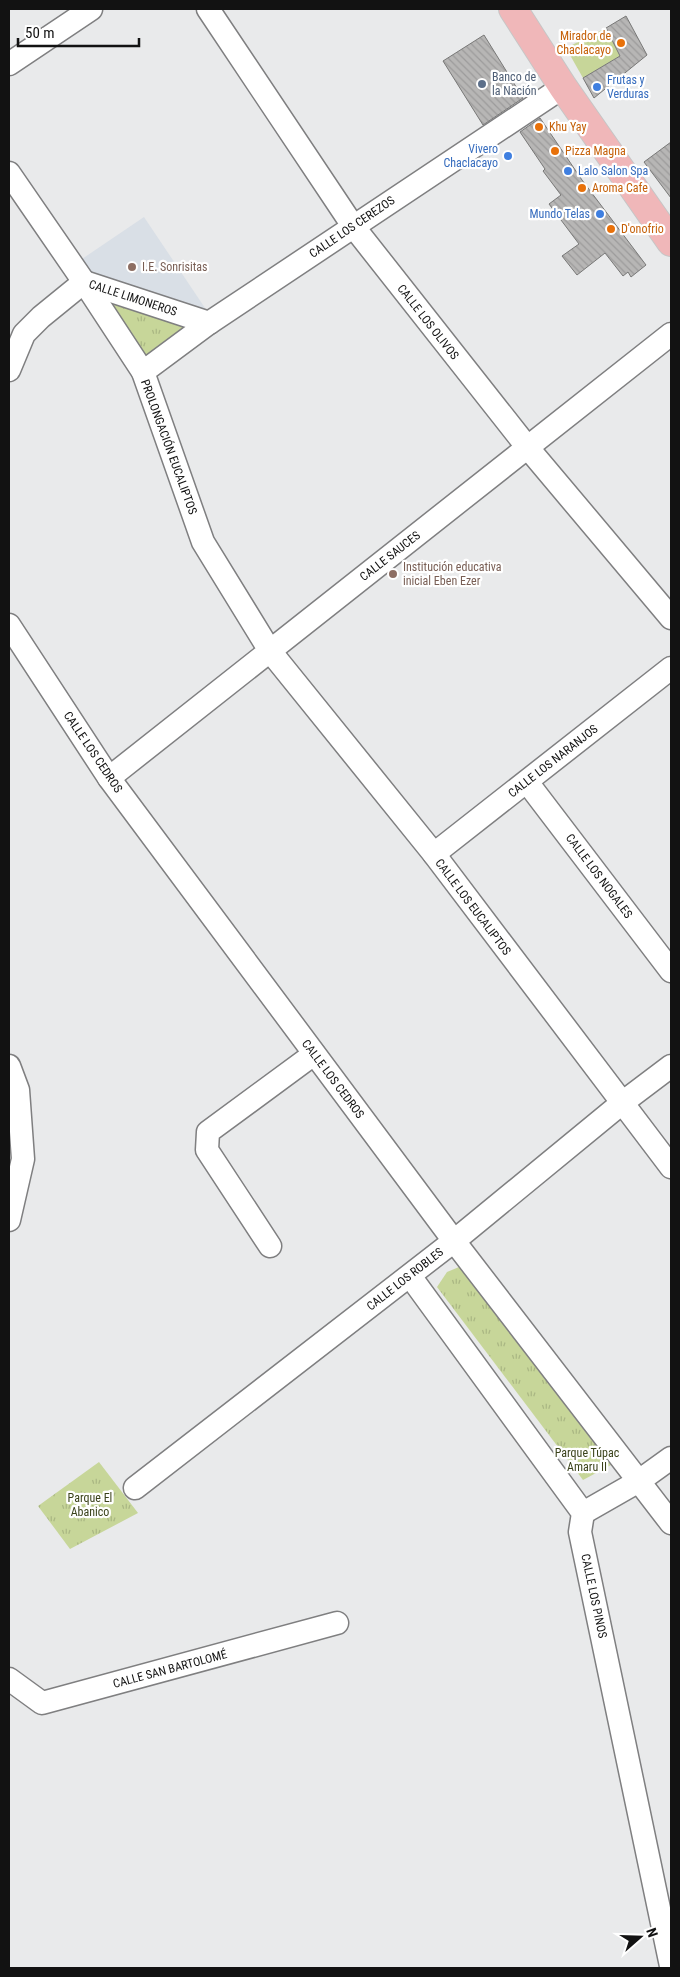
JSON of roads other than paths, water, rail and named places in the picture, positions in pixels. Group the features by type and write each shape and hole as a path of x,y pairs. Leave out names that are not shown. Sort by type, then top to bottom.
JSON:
{"highway":[{"path":"513,9 563,87 671,240"}],"street":[{"path":"9,64 91,9"},
{"name":"CALLE LOS OLIVOS","path":"208,9 353,226 528,448 671,618"},
{"name":"CALLE LOS CEREZOS","path":"143,372 209,323 563,87"},
{"name":"PROLONGACIÓN EUCALIPTOS","path":"9,173 143,372 203,542 270,651"},
{"name":"CALLE LIMONEROS","path":"9,370 24,334 41,317 84,282 209,323"},
{"name":"CALLE SAUCES","path":"109,778 671,334"},
{"name":"CALLE LOS CEDROS","path":"9,625 109,778 454,1242 671,1522"},
{"name":"CALLE LOS EUCALIPTOS","path":"270,651 434,854 671,1167"},
{"name":"CALLE LOS NARANJOS","path":"434,854 671,668"},
{"name":"CALLE LOS NOGALES","path":"527,782 671,970"},
{"path":"270,1246 207,1150 208,1132 314,1054"},
{"path":"9,1066 18,1090 23,1159 9,1220"},
{"name":"CALLE LOS ROBLES","path":"135,1488 454,1242 622,1103 671,1066"},
{"path":"410,1276 583,1513 639,1481 671,1458"},
{"name":"CALLE LOS PINOS","path":"583,1513 580,1532 671,1966"},
{"name":"CALLE SAN BARTOLOMÉ","path":"9,1679 42,1703 337,1623"}],"place":[{"name":"Mirador de Chaclacayo","path":"621,43"},
{"name":"Banco de la Nación","path":"482,84"},
{"name":"Frutas y Verduras","path":"597,87"},
{"name":"Khu Yay","path":"539,127"},
{"name":"Pizza Magna","path":"555,151"},
{"name":"Vivero Chaclacayo","path":"508,156"},
{"name":"Lalo Salon Spa","path":"568,171"},
{"name":"Aroma Cafe","path":"582,188"},
{"name":"Mundo Telas","path":"600,214"},
{"name":"D'onofrio","path":"611,229"},
{"name":"I.E. Sonrisitas","path":"132,267"},
{"name":"Institución educativa inicial Eben Ezer","path":"393,574"}],"park label":[{"name":"Parque Túpac Amaru II","path":"587,1460"},
{"name":"Parque El Abanico","path":"90,1505"}]}
